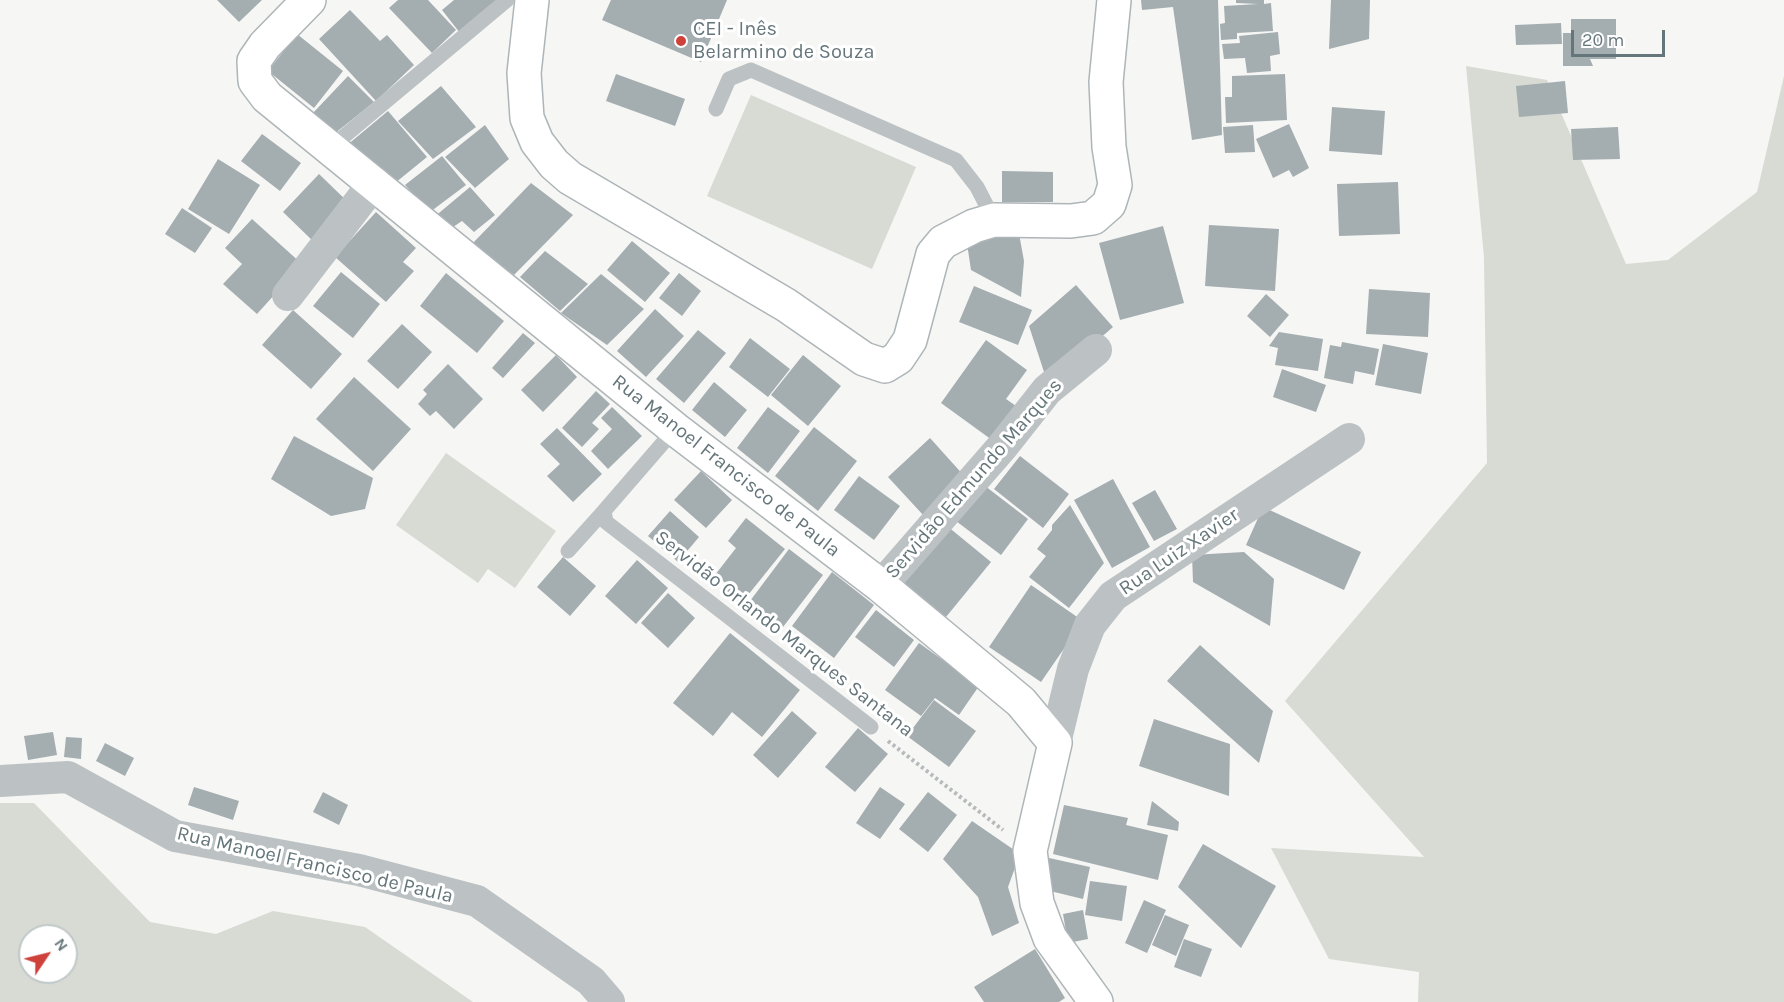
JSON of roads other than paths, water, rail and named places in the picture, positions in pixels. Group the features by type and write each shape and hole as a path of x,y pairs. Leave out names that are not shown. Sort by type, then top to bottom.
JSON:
{"street":[{"name":"Rua Manoel Francisco de Paula","path":"309,0 254,61 255,81 267,97 675,429 881,586 1021,702 1055,743"},
{"path":"532,0 524,73 527,118 537,142 554,164 570,178 786,305 864,359 885,366 898,358 910,340 933,254 944,242 974,226 994,220 1071,221 1093,218 1109,204 1115,185 1109,147 1106,82 1114,0"},
{"path":"288,295 374,183"},
{"name":"Servidão Edmundo Marques","path":"881,586 1002,447 1047,390 1096,350"},
{"name":"Rua Luiz Xavier","path":"1055,743 1073,669 1090,625 1113,596 1349,439"},
{"path":"1055,743 1030,851 1037,903 1050,938 1096,1002"},
{"name":"Rua Manoel Francisco de Paula","path":"0,781 68,777 175,836 359,870 477,901 591,981 609,1002"}],"lane":[{"path":"330,148 507,0"},
{"path":"716,109 729,79 751,70 956,160 977,187 994,220"},
{"path":"568,551 675,429"},
{"name":"Servidão Orlando Marques Santana","path":"604,511 606,522 871,727"}],"place":[{"name":"CEI - Inês Belarmino de Souza","path":"681,41"}]}
